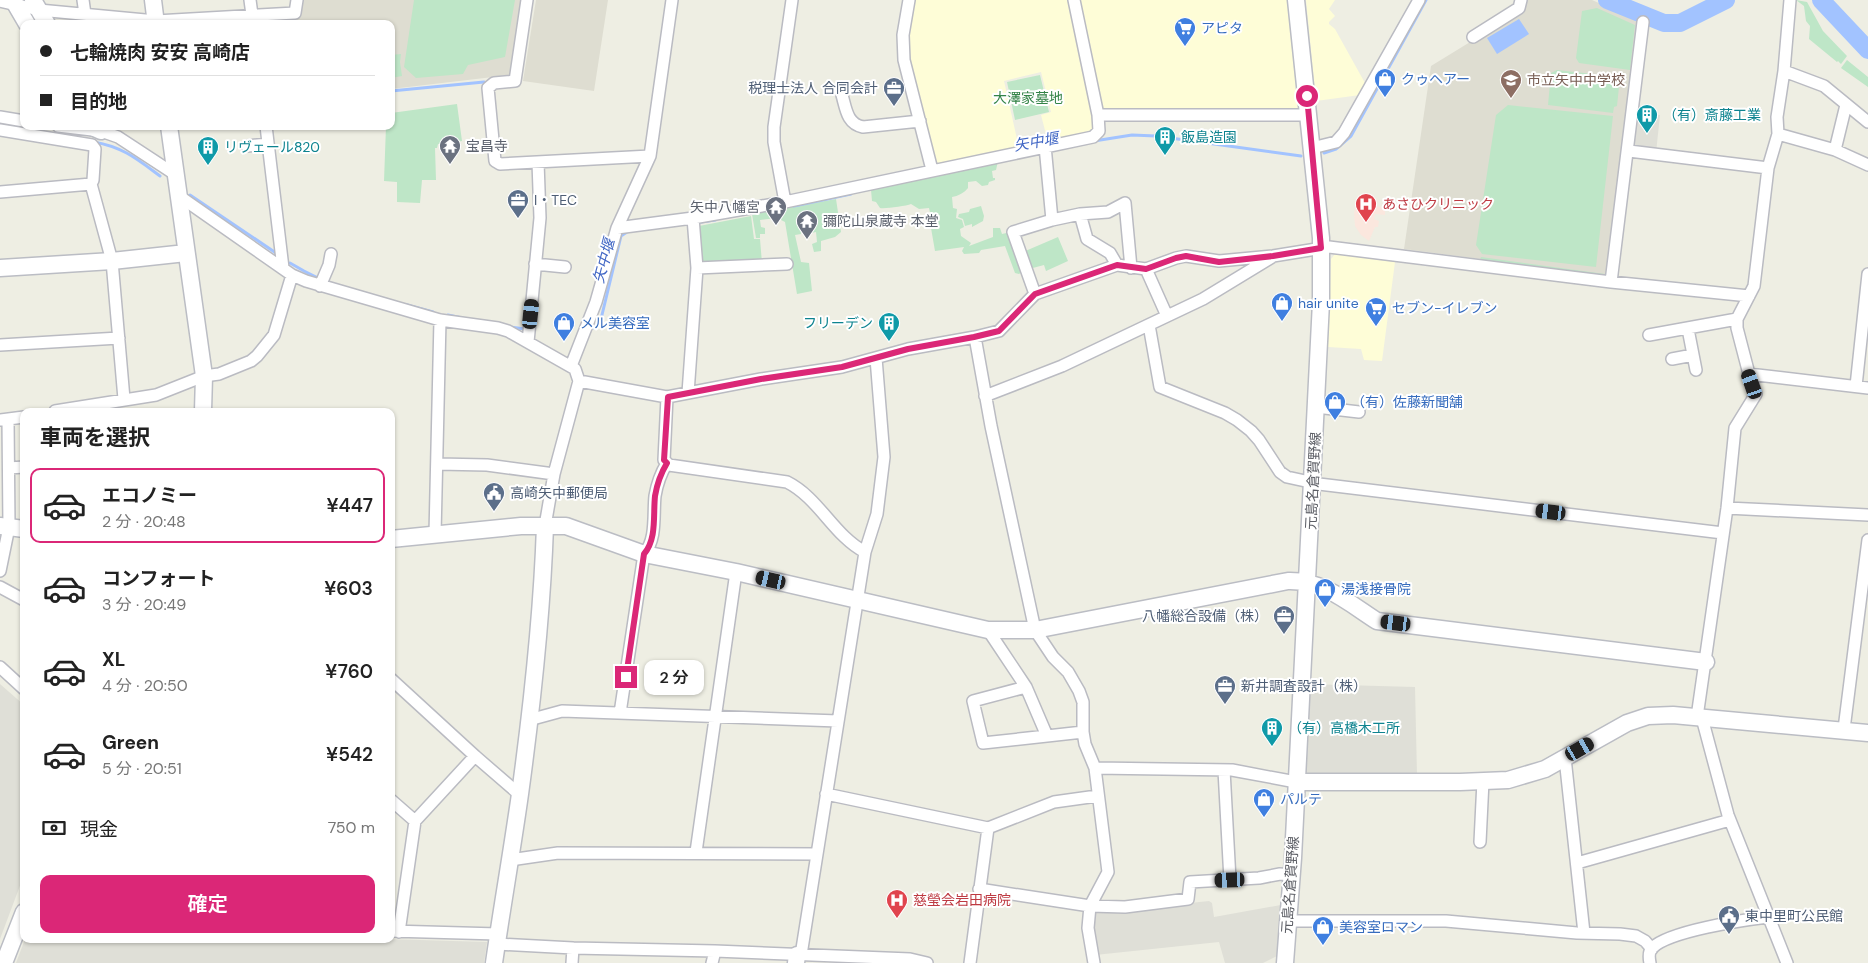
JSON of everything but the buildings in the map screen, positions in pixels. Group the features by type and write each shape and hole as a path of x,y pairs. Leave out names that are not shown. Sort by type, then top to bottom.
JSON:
{"street":[{"path":"83,0 85,14"},
{"path":"153,0 156,20"},
{"path":"250,0 252,20 295,13 297,0"},
{"path":"527,0 515,81 494,83 488,88 495,161 500,164 650,156"},
{"path":"571,366 596,302 617,228 650,156 672,0"},
{"path":"785,202 774,142 774,127 792,0"},
{"path":"909,0 902,47 932,170"},
{"path":"617,228 693,218 785,202 1093,137 1099,131 1098,115 1074,0"},
{"name":"元島名倉賀野線","path":"1285,963 1292,875 1321,302 1321,248 1296,0"},
{"path":"1312,148 1336,142 1344,132 1419,0"},
{"path":"1473,37 1519,8 1521,0"},
{"path":"1787,963 1730,820 1700,718 1727,508 1735,428 1756,394 1737,328 1737,319 1754,286 1768,168 1778,134 1777,117 1784,71 1790,0"},
{"path":"0,1 40,11 132,20"},
{"path":"14,3 25,20"},
{"path":"1611,282 1643,22"},
{"path":"1784,71 1824,86 1868,122"},
{"path":"842,95 850,119 855,126 863,127 920,121"},
{"path":"1835,150 1846,105"},
{"path":"1098,115 1309,115"},
{"path":"0,117 20,120"},
{"path":"0,130 92,145 95,149 93,180 90,184 112,261 119,338 122,403"},
{"path":"102,130 118,137 176,175"},
{"path":"170,130 204,376 203,408"},
{"path":"80,408 122,403 156,395 204,376 219,374 257,356 274,335 288,271 266,130"},
{"path":"1778,134 1835,150 1868,165"},
{"path":"247,146 268,144"},
{"path":"1045,146 1052,220"},
{"path":"1628,151 1768,168"},
{"path":"528,342 540,218 538,162"},
{"path":"0,192 90,184"},
{"path":"179,196 288,271 320,286 440,320 508,331 571,366 579,376 554,474 546,526 543,580 529,720 520,795 494,963"},
{"path":"1035,294 1013,232 1052,220 1080,214 1108,212 1125,203 1131,268"},
{"path":"1080,214 1087,238 1110,253 1117,265"},
{"path":"688,393 697,268 693,218"},
{"path":"579,381 668,397 761,379 842,367 908,349 999,331 1035,294 1117,265 1146,269 1186,256 1219,262 1329,247 1611,282 1749,296"},
{"path":"0,268 112,261 186,253"},
{"path":"320,286 329,265 331,254"},
{"path":"985,396 1062,366 1203,299 1273,256"},
{"path":"535,264 566,267"},
{"path":"697,268 787,264"},
{"path":"1146,269 1167,316"},
{"path":"1749,374 1862,387 1868,274"},
{"path":"1650,335 1737,319"},
{"path":"435,534 440,320"},
{"path":"1149,325 1160,387 1237,420 1251,430 1280,472 1287,477 1313,482 1723,533"},
{"path":"1688,329 1696,370"},
{"path":"974,337 1035,630 1053,657 1068,672 1083,702 1083,732 1085,744 1095,768 1108,872 1090,906 1088,928 1094,963"},
{"path":"0,345 119,338"},
{"path":"1672,359 1693,355"},
{"path":"798,958 817,854 865,552 877,514 884,457 876,358"},
{"path":"668,397 664,460 667,463 682,468 787,482 797,487 855,547 865,552"},
{"path":"1316,407 1359,412"},
{"path":"0,571 11,527 9,468 4,420 20,418"},
{"path":"620,713 644,554 651,546 656,494 667,463"},
{"path":"438,464 487,465 554,474"},
{"path":"9,468 20,467"},
{"path":"1727,508 1868,515"},
{"path":"395,539 522,526 566,526 644,554 736,572 988,630 1035,630 1288,581 1307,582 1332,592 1376,621 1706,662"},
{"path":"1844,729 1868,540"},
{"path":"696,852 736,572"},
{"path":"0,587 20,598"},
{"path":"988,630 1026,687 1047,736"},
{"path":"0,667 20,685"},
{"path":"395,683 520,795"},
{"path":"1026,687 973,701 983,743 1083,732"},
{"path":"529,720 562,711 838,721"},
{"path":"1095,768 1232,770 1296,782 1508,780 1528,776 1545,769 1627,723 1648,716 1673,715 1868,732"},
{"path":"475,756 415,821 395,932 497,939 573,948 715,950 798,958 864,961 910,959 927,963"},
{"path":"1565,758 1584,933"},
{"path":"1224,770 1230,880"},
{"path":"1480,842 1483,781"},
{"path":"826,794 988,828 1054,802 1097,796"},
{"path":"395,804 415,821"},
{"path":"1577,864 1730,820"},
{"path":"970,963 988,828"},
{"path":"510,860 558,853 696,852 817,854"},
{"path":"980,889 1090,906 1125,906 1188,899 1190,882 1259,878 1280,874 1292,875"},
{"path":"1650,963 1649,955 1652,949 1666,940 1712,926 1768,917"},
{"path":"1288,922 1446,921 1636,936 1645,941 1652,949"},
{"path":"4,963 20,922"},
{"path":"572,963 573,948"},
{"path":"712,963 715,950"}],"shaded area":[{"path":"300,0 522,0 510,75 395,89 395,20 289,19"},
{"path":"536,0 608,0 594,91 523,81"},
{"path":"915,0 1287,0 1298,109 1295,112 1092,113 1094,130 1091,133 1048,142 1041,115 1051,112 1041,72 1004,81 1019,148 939,165 936,163 906,52"},
{"path":"1306,0 1335,0 1329,9 1335,16 1329,24 1335,29 1365,83 1360,95 1316,101"},
{"path":"1521,0 1592,0 1639,21 1608,273 1605,275 1404,249 1431,66 1519,12"},
{"name":"（有）斎藤工業","path":"1637,112 1660,115 1656,153 1632,146"},
{"name":"あさひクリニック","path":"1361,203 1385,208 1385,215 1375,214 1374,219 1379,221 1378,227 1375,227 1369,241 1361,235 1355,226 1354,213 1356,205 1360,206"},
{"path":"1335,254 1395,262 1382,361 1364,360 1361,349 1328,347 1331,259"},
{"path":"0,684 20,702 20,886 0,939"},
{"path":"1307,684 1415,687 1417,775 1300,775"},
{"path":"1209,901 1212,903 1214,917 1281,905 1277,956 1263,963 1225,963 1219,942 1095,955 1093,952 1094,911 1124,910"},
{"path":"395,939 487,942 484,963 16,963 24,943 395,943"}],"green space":[{"path":"414,0 515,0 505,57 468,65 463,74 416,78 404,67"},
{"path":"1796,0 1807,2 1823,31 1847,56 1841,64 1809,39 1810,26 1806,21 1804,6"},
{"path":"1597,8 1635,25 1630,70 1579,63 1576,58 1582,11"},
{"path":"401,54 402,76 395,77 395,55"},
{"path":"1847,60 1868,77 1868,87 1841,68"},
{"path":"1557,70 1620,77 1617,106 1614,107 1613,113 1548,105 1551,73"},
{"name":"大澤家墓地","path":"1040,75 1049,112 1015,120 1007,82"},
{"path":"457,104 462,141 438,144 437,148 435,148 436,180 422,180 420,203 397,202 397,182 384,181 386,130 395,130 395,112"},
{"path":"1508,105 1613,116 1596,267 1482,254 1476,245 1496,115"},
{"path":"998,161 996,170 992,171 995,180 989,182 988,185 982,186 976,181 968,182 966,190 952,197 953,208 957,209 956,218 962,220 964,227 960,229 961,236 971,243 969,246 993,237 993,228 1000,228 1002,234 1011,232 1022,272 1019,274 1015,273 1005,246 981,250 979,253 964,254 962,251 964,247 935,251 929,208 919,209 911,204 880,208 876,202 872,201 871,190 881,186"},
{"path":"836,199 841,232 835,237 821,241 821,251 814,252 812,244 817,242 816,232 811,233 810,225 800,225 801,234 795,235 801,262 809,263 812,291 797,294 785,222 777,218 760,220 761,227 765,228 765,234 760,234 760,238 756,238 752,214"},
{"path":"981,206 984,216 983,221 972,227 972,224 965,226 963,219 958,217 959,214 969,212 970,209"},
{"path":"751,216 754,239 760,239 762,263 699,265 699,226"},
{"path":"1058,237 1068,261 1046,271 1044,265 1029,269 1023,252"},
{"path":"1481,257 1605,274 1604,276 1480,260"}],"water":[{"path":"1519,19 1529,34 1497,54 1487,38"}],"waterway":[{"name":"矢中堰","path":"1324,153 1336,149 1351,136 1426,0"},
{"path":"1607,0 1664,23 1680,23 1726,0"},
{"path":"1821,0 1868,50"},
{"path":"395,91 484,82"},
{"name":"矢中堰","path":"1094,141 1132,135 1156,136 1301,156"},
{"name":"矢中堰","path":"94,142 122,150 160,176"},
{"name":"矢中堰","path":"794,206 851,194"},
{"name":"矢中堰","path":"190,195 276,253"},
{"name":"矢中堰","path":"701,222 715,220"},
{"name":"矢中堰","path":"594,328 601,319 621,236 627,232"},
{"name":"矢中堰","path":"290,263 318,278"},
{"name":"矢中堰","path":"407,305 433,312"},
{"name":"矢中堰","path":"448,315 462,318"},
{"name":"矢中堰","path":"510,327 525,329"}],"place":[{"name":"アピタ","path":"1185,47"},
{"name":"クゥヘアー","path":"1385,98"},
{"name":"市立矢中中学校","path":"1511,99"},
{"name":"税理士法人 合同会計","path":"894,107"},
{"name":"（有）斎藤工業","path":"1647,134"},
{"name":"飯島造園","path":"1165,156"},
{"name":"宝昌寺","path":"450,165"},
{"name":"リヴェール820","path":"208,166"},
{"name":"I・TEC","path":"518,219"},
{"name":"あさひクリニック","path":"1366,223"},
{"name":"矢中八幡宮","path":"776,226"},
{"name":"彌陀山泉蔵寺 本堂","path":"807,240"},
{"name":"hair unite","path":"1282,322"},
{"name":"セブン-イレブン","path":"1376,327"},
{"name":"メル美容室","path":"564,342"},
{"name":"フリーデン","path":"889,342"},
{"name":"（有）佐藤新聞舗","path":"1335,421"},
{"name":"高崎矢中郵便局","path":"494,512"},
{"name":"湯浅接骨院","path":"1325,608"},
{"name":"八幡総合設備（株）","path":"1284,635"},
{"name":"新井調査設計（株）","path":"1225,705"},
{"name":"（有）高橋木工所","path":"1272,747"},
{"name":"パルテ","path":"1264,818"},
{"name":"慈瑩会岩田病院","path":"897,919"},
{"name":"東中里町公民館","path":"1729,935"},
{"name":"美容室ロマン","path":"1323,946"}],"route":[{"path":"626,677 644,554 651,546 656,494 667,463 664,460 668,397 761,379 842,367 908,349 999,331 1035,294 1117,265 1146,269 1186,256 1219,262 1321,248 1307,96"}]}
